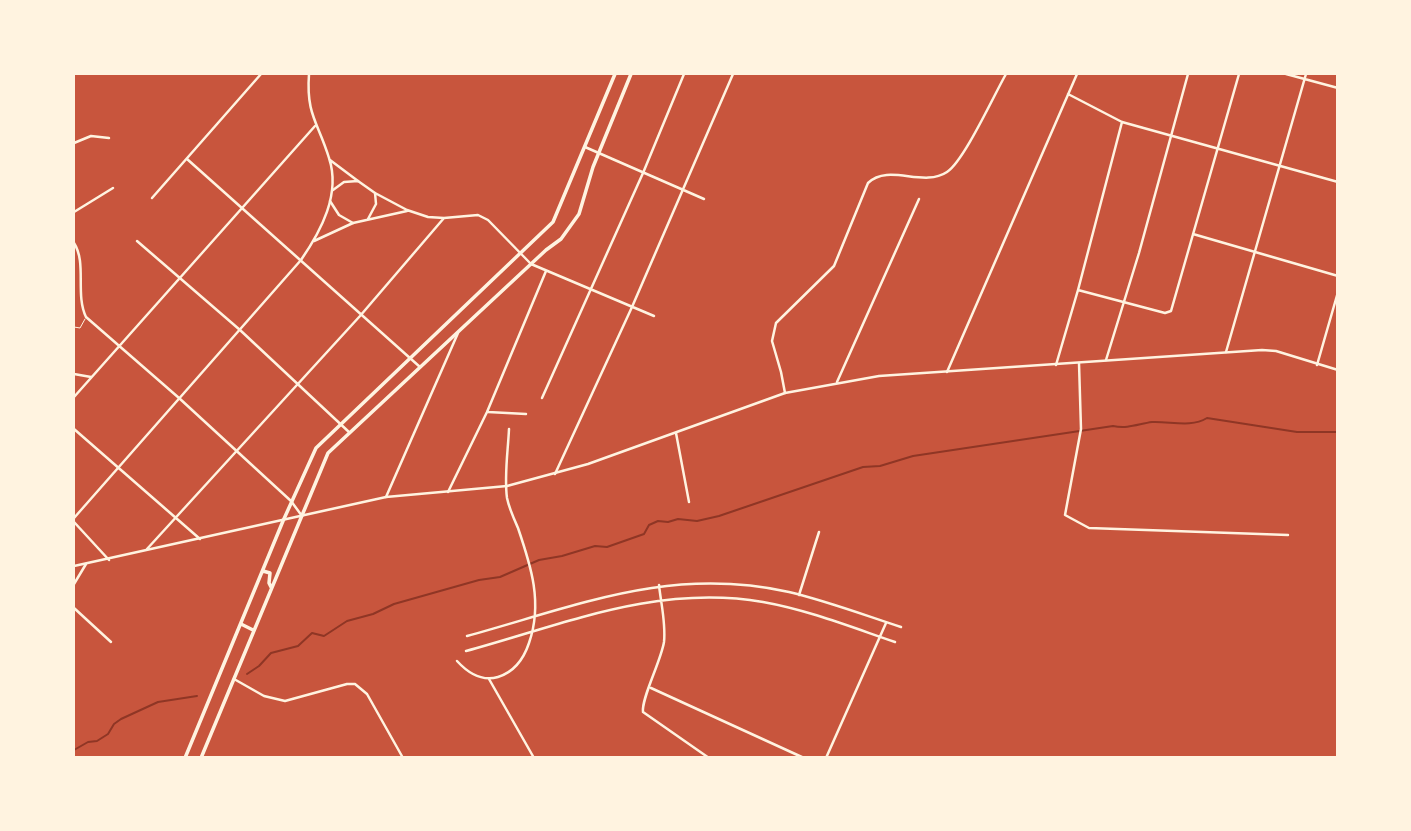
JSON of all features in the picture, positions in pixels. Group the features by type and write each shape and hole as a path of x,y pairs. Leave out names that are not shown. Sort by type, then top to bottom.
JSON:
{"main road":[{"path":"185,758 291,501 316,448 553,222 615,74"},
{"path":"201,758 328,453 561,239 579,214 598,152 631,74"},
{"path":"262,572 266,570 270,573 271,587"},
{"path":"241,624 253,629"}],"street":[{"path":"152,198 261,74"},
{"path":"109,560 74,520 117,466 240,330 301,260 314,241 332,190 330,160 315,126 309,103 309,74"},
{"path":"542,398 643,173 684,74"},
{"path":"555,474 632,307 733,74"},
{"path":"785,393 772,341 776,323 834,266 868,183 878,176 923,178 946,173 965,149 1006,74"},
{"path":"947,372 1077,74"},
{"path":"1106,361 1188,74"},
{"path":"1078,290 1165,313 1171,311 1239,74"},
{"path":"1286,74 1338,89"},
{"path":"1226,352 1306,74"},
{"path":"1068,94 1122,122 1338,182"},
{"path":"1056,365 1122,122"},
{"path":"74,397 315,126"},
{"path":"74,143 91,136 109,138"},
{"path":"585,147 704,199"},
{"path":"187,159 420,367"},
{"path":"330,160 375,193 407,211 444,218 478,215 488,220 531,264 654,316"},
{"path":"332,190 344,182 358,181"},
{"path":"74,212 113,188"},
{"path":"367,220 376,204 375,193"},
{"path":"837,382 919,200"},
{"path":"330,201 339,215 353,223"},
{"path":"314,241 353,223 407,211"},
{"path":"147,549 360,316 444,218"},
{"path":"1193,234 1338,276"},
{"path":"137,241 240,330 350,433"},
{"path":"74,243 78,249 80,264 80,306 86,317 291,501 302,516"},
{"path":"448,492 487,412 546,271"},
{"path":"1317,365 1338,292"},
{"path":"386,497 459,330"},
{"path":"74,566 386,497 507,486 555,474 785,393 837,382 878,376 1226,352 1276,351 1338,370"},
{"path":"1079,363 1081,429 1065,515 1089,528 1288,535"},
{"path":"74,374 91,377"},
{"path":"487,412 526,414"},
{"path":"74,429 200,539"},
{"path":"457,660 476,677 489,679 504,675 515,667 526,651 532,633 535,617 532,572 507,499 509,429"},
{"path":"676,432 689,502"},
{"path":"799,595 819,532"},
{"path":"74,584 86,565"},
{"path":"467,636 628,590 659,585 712,583 799,595 901,627"},
{"path":"659,585 664,641 661,658 644,699 643,712 709,758"},
{"path":"466,651 631,604 661,599 710,598 762,602 808,612 895,642"},
{"path":"74,608 111,642"},
{"path":"826,758 886,622"},
{"path":"234,679 264,696 285,701 355,684 368,694 403,758"},
{"path":"489,679 534,758"},
{"path":"649,687 804,758"}],"lane":[{"path":"74,327 80,328 86,317"}],"waterway":[{"path":"247,674 271,653 298,646 312,633 324,636 347,621 373,614 394,604 479,580 500,577 539,560 595,546 607,547 644,534 649,525 658,521 697,521 719,516 863,467 880,466 913,456 1152,422 1187,423 1207,418 1297,432 1338,432"},
{"path":"74,750 88,742 97,741 108,734 121,719 158,702 197,696"}]}
